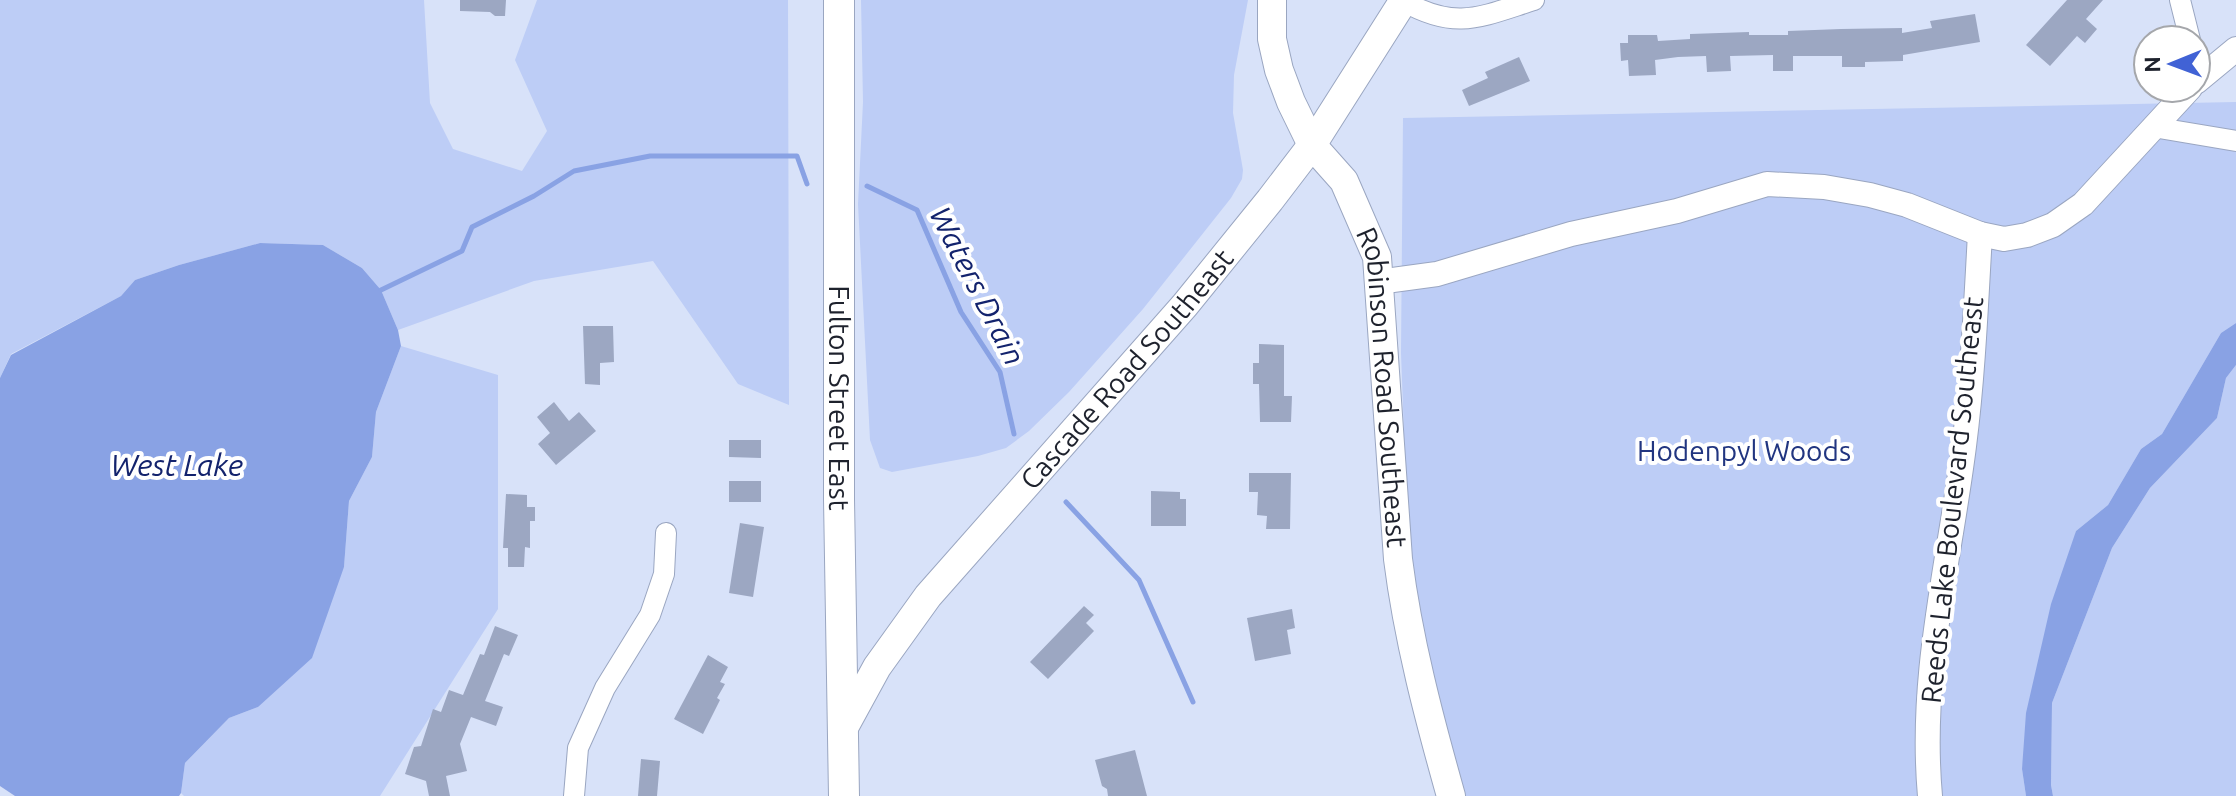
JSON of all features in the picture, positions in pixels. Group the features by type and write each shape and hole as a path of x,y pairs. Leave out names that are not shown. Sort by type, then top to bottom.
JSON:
{"main road":[{"name":"Fulton Street East","path":"839,0 844,796"},
{"name":"Robinson Road Southeast","path":"1272,0 1272,39 1279,70 1312,145 1344,181 1377,257 1403,596 1428,711 1451,796"},
{"name":"Cascade Road Southeast","path":"842,731 877,667 928,596 1202,284 1312,145 1404,0"}],"street":[{"path":"1404,0 1425,13 1454,21 1534,0"},
{"path":"2180,0 2186,24"},
{"path":"2212,66 2236,49"},
{"path":"1378,282 1437,274 1571,234 1677,211 1767,184 1824,187 1870,195 1907,205 1980,234 2004,239 2027,235 2053,225 2083,204 2173,104"},
{"path":"2153,127 2236,141"},
{"name":"Reeds Lake Boulevard Southeast","path":"1930,796 1927,747 1930,666 1965,445 1980,234"},
{"path":"574,796 578,748 605,688 650,615 664,574 666,533"}],"green space":[{"path":"0,0 424,0 430,103 453,149 522,171 547,131 515,60 537,0 788,0 789,405 738,384 653,261 534,281 398,330 381,290 362,268 323,245 260,243 135,280 121,296 11,354 0,378"},
{"path":"861,0 1248,0 1234,75 1233,113 1243,170 1242,179 1231,198 1143,309 1069,392 1029,431 1006,448 892,472 880,468 870,440 858,204 863,102"},
{"name":"Hodenpyl Woods","path":"2236,102 2236,323 2221,333 2162,434 2141,449 2108,505 2076,531 2022,769 2026,796 1466,796 1442,720 1420,630 1408,542 1401,353 1403,118"},
{"path":"401,346 498,375 498,609 380,796 184,796 181,793 185,763 229,718 258,707 344,567 349,501 372,457 376,412"},
{"path":"2236,365 2236,796 2053,796 2052,703 2112,548 2150,488 2217,418 2226,378"}],"water":[{"name":"West Lake","path":"260,243 323,245 362,268 381,290 398,330 401,346 376,412 372,457 349,501 344,567 312,658 258,707 229,718 185,763 179,796 15,796 0,786 0,378 11,355 121,296 135,280"},
{"path":"2236,323 2236,365 2226,378 2217,418 2150,488 2112,548 2052,703 2053,796 2026,796 2022,769 2026,713 2051,604 2076,531 2108,505 2141,449 2162,434 2221,333"}],"building":[{"path":"460,0 506,0 505,16 460,11"},
{"path":"2067,0 2103,0 2086,19 2097,29 2085,43 2077,36 2050,66 2026,45"},
{"path":"1975,14 1980,42 1903,55 1903,61 1865,62 1865,67 1842,67 1842,56 1793,56 1793,71 1773,71 1773,55 1730,56 1731,71 1707,72 1706,56 1678,57 1655,60 1656,75 1629,76 1628,60 1621,61 1620,43 1628,43 1628,35 1657,35 1658,41 1690,39 1690,34 1749,32 1749,35 1788,35 1788,31 1902,28 1902,33 1932,28 1930,21"},
{"path":"1519,57 1530,81 1469,106 1462,90 1488,78 1485,72"},
{"path":"583,326 613,326 614,362 600,363 600,385 585,384"},
{"path":"1259,344 1284,345 1284,396 1292,396 1291,422 1260,422 1259,384 1253,384 1253,363 1259,363"},
{"path":"554,402 569,421 579,412 596,431 556,465 538,444 550,433 537,417"},
{"path":"729,440 761,440 761,458 729,457"},
{"path":"1249,473 1291,473 1290,529 1266,529 1267,516 1257,515 1258,492 1249,492"},
{"path":"729,481 761,481 761,502 729,502"},
{"path":"1151,491 1180,492 1180,499 1186,499 1186,526 1151,526"},
{"path":"506,494 527,495 527,507 535,507 535,521 530,521 530,548 525,547 524,567 508,567 508,548 503,548"},
{"path":"740,523 764,527 753,597 729,593"},
{"path":"1084,606 1094,615 1086,623 1094,631 1048,679 1030,662"},
{"path":"1292,609 1295,628 1287,630 1291,654 1255,661 1247,618"},
{"path":"495,626 518,635 509,656 504,654 485,701 503,707 496,726 471,717 460,744 467,771 446,776 450,796 429,796 426,781 405,774 414,747 421,746 433,709 441,712 449,690 463,695"},
{"path":"708,655 728,667 720,682 725,684 717,698 720,700 703,734 674,719"},
{"path":"1135,750 1147,796 1108,796 1095,760"},
{"path":"641,759 660,761 657,796 638,796"}],"waterway":[{"name":"Waters Drain","path":"381,290 462,251 472,227 534,196 574,171 650,156 797,156 807,184"},
{"name":"Waters Drain","path":"867,186 917,210 961,312 1000,372 1014,434"},
{"name":"Waters Drain","path":"1066,502 1139,580 1193,702"}]}
